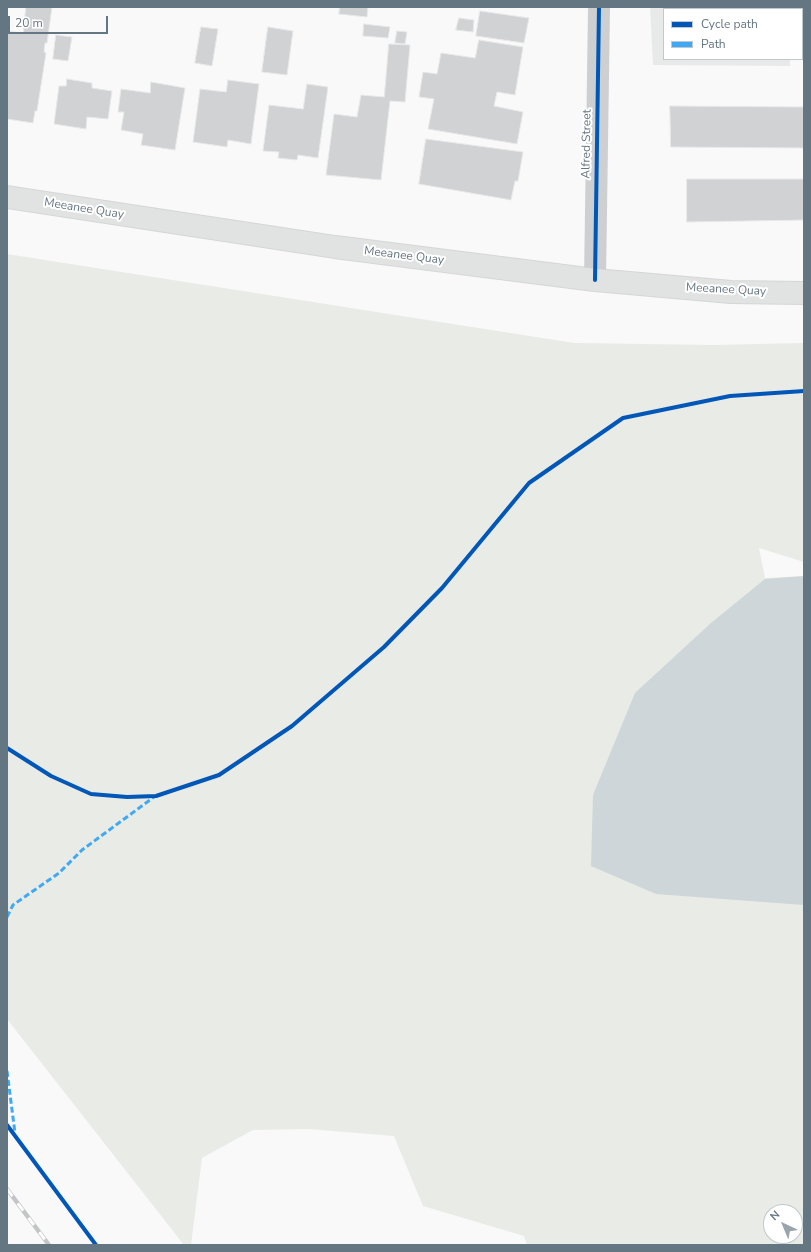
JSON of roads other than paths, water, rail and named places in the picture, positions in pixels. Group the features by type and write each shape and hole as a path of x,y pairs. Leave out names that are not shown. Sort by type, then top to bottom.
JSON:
{"main road":[{"name":"Meeanee Quay","path":"7,197 334,247 595,280 731,292 804,293"}],"street":[{"name":"Alfred Street","path":"595,280 599,7"}],"railway":[{"path":"7,1189 49,1245"}]}
